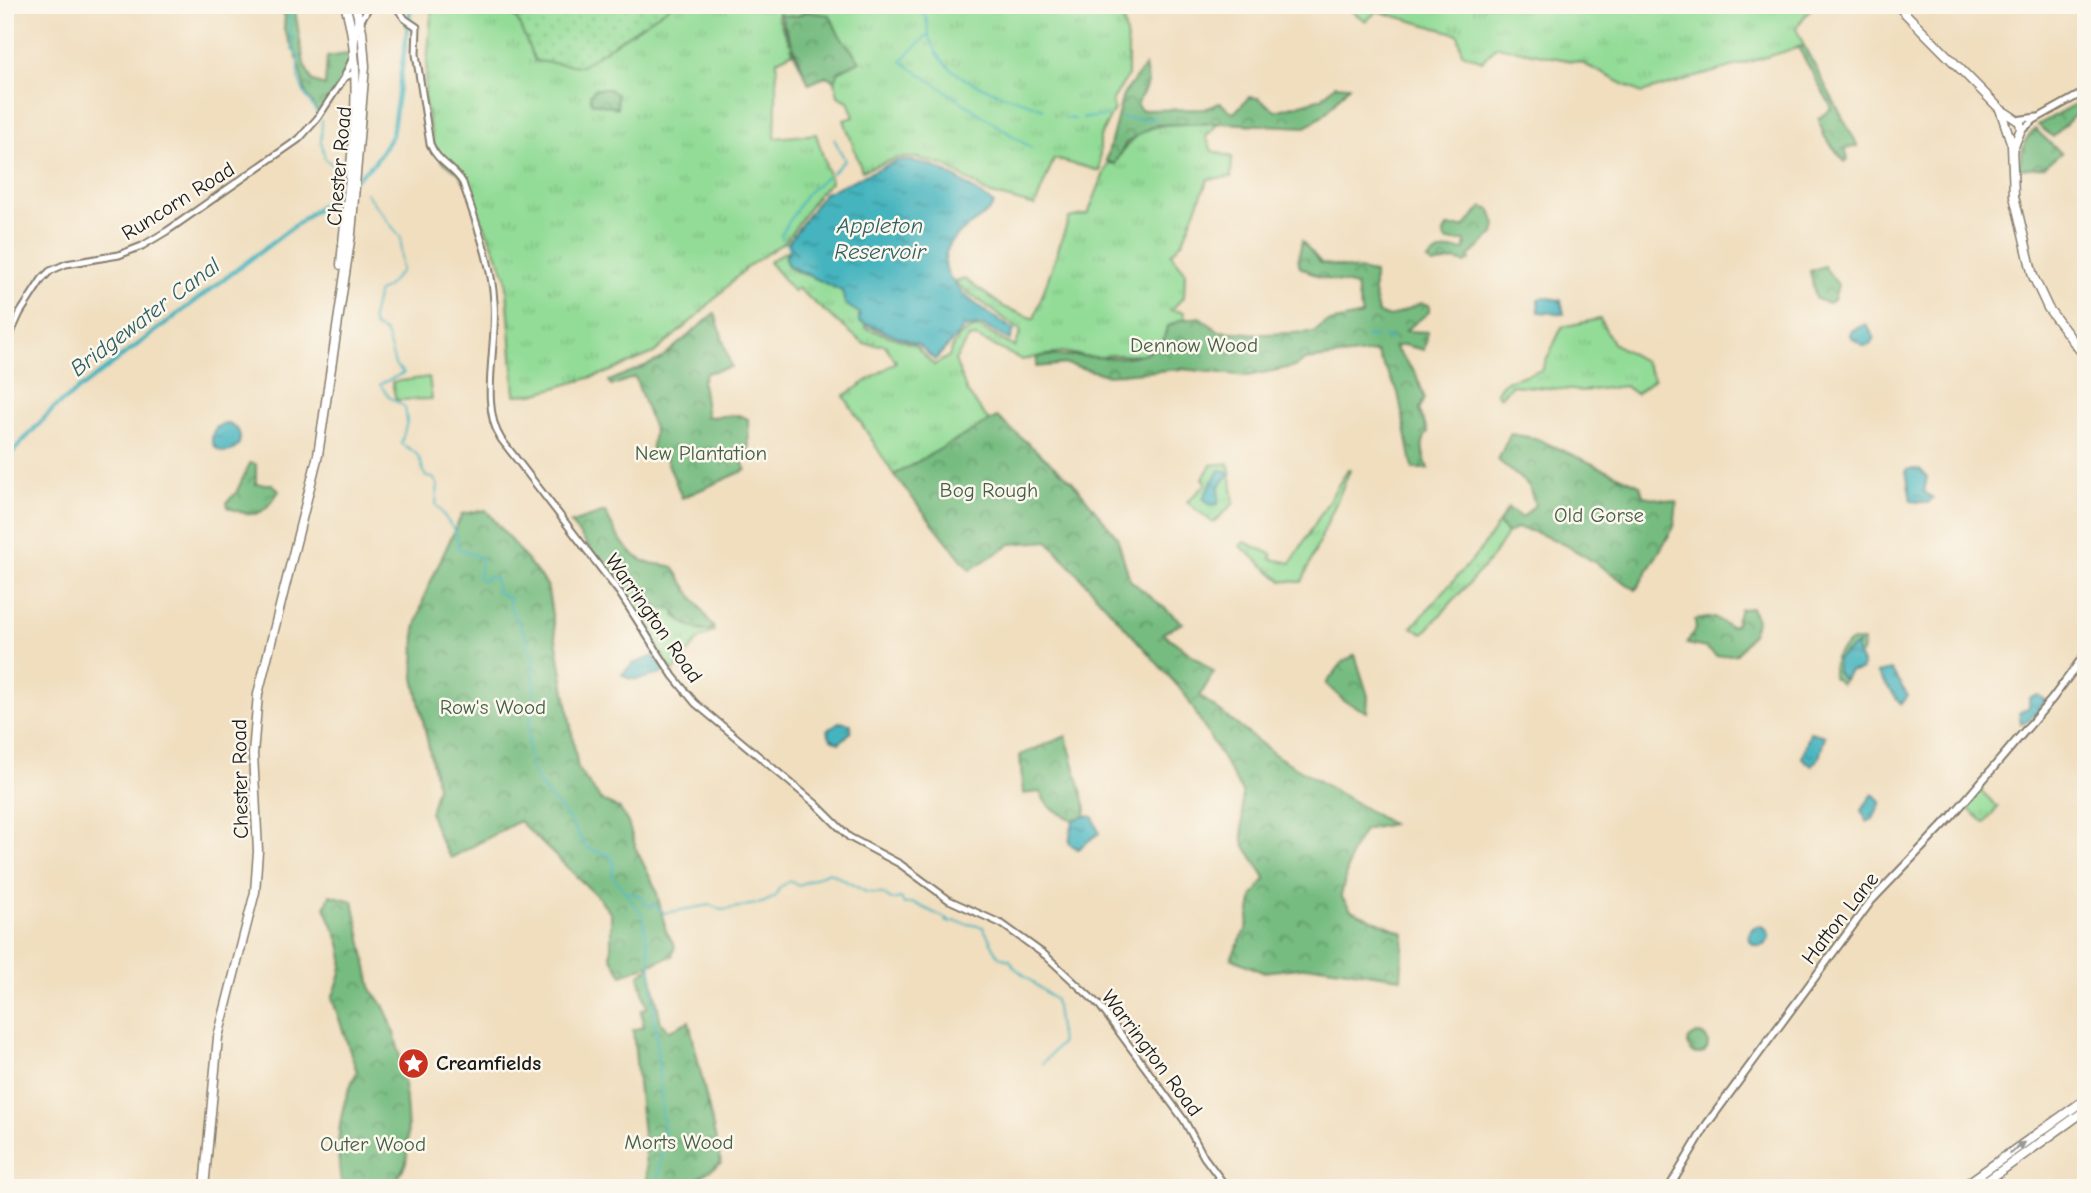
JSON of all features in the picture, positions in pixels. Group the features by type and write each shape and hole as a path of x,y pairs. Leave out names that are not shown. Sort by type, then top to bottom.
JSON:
{"highway":[{"path":"1897,5 2000,109 2021,124 2013,152"},
{"name":"Chester Road","path":"349,7 360,23 364,79 352,172"},
{"name":"Chester Road","path":"204,1188 218,1037 256,892 258,851 253,754 258,694 318,455 336,330 352,172 356,72 349,7"},
{"path":"2000,109 2013,152 2016,206 2033,276 2048,308 2086,358"},
{"path":"2005,124 2015,119"},
{"path":"2008,134 2014,136 2020,132"},
{"path":"1962,1188 2086,1099"},
{"path":"1977,1188 2086,1110"}],"main road":[{"name":"Hatton Lane","path":"1669,1188 1707,1124 1866,908 1952,816 2052,699 2086,653"}],"street":[{"name":"Warrington Road","path":"395,5 405,19 417,27 416,54 430,144 435,156 458,175 463,183 492,287 495,326 490,404 501,439 620,592 673,676 695,703 816,804 849,837 900,864 949,900 1002,923 1045,955 1108,1017 1184,1120 1204,1157 1227,1188"},
{"path":"344,78 356,72 362,61 360,23 370,6"},
{"name":"Runcorn Road","path":"5,346 31,295 50,271 66,264 119,255 142,246 299,139 317,119 344,78 355,51 355,19 360,23"},
{"path":"356,72 364,79"},
{"path":"2020,132 2040,116 2086,90"},
{"path":"2015,119 2040,116"}],"green space":[{"path":"269,5 294,5 304,64 313,82 325,86 327,57 355,53 351,71 319,115 306,94 296,54 284,30 285,15"},
{"path":"432,5 511,5 514,17 581,66 672,5 779,5 778,18 790,44 780,15 781,5 1121,5 1128,47 1128,76 1112,101 1114,109 1100,137 1100,171 1054,159 1035,206 988,193 946,166 918,158 897,158 862,171 844,120 854,117 848,101 838,96 835,82 827,76 809,84 791,47 793,52 777,60 775,138 816,134 831,182 819,193 786,241 747,267 654,353 606,373 534,394 515,395 506,276 469,190 460,174 442,161 433,142 424,99"},
{"path":"511,5 672,5 581,66 535,61"},
{"path":"1342,5 1813,5 1796,28 1804,46 1641,93 1582,63 1497,46 1482,61 1462,53 1458,34 1377,11 1366,21"},
{"path":"806,12 830,15 838,33 860,61 838,72 835,81 827,76 809,84 780,15 797,16"},
{"path":"1804,46 1858,146 1845,149 1848,159 1845,162 1824,136 1819,118 1832,108 1798,47"},
{"path":"1145,66 1148,82 1137,105 1141,110 1205,109 1220,103 1234,113 1249,97 1258,98 1276,111 1322,98 1335,85 1349,86 1324,115 1306,127 1218,123 1154,125 1126,143 1115,164 1106,161 1123,95"},
{"path":"595,89 609,89 617,95 617,108 592,103 590,95"},
{"path":"2086,98 2086,104 2053,137 2038,125"},
{"path":"1218,123 1206,137 1212,151 1232,157 1231,177 1208,179 1183,241 1171,254 1185,271 1184,297 1171,310 1184,312 1185,321 1167,327 1162,346 1142,355 1108,355 1099,359 1063,352 1022,360 976,337 969,338 955,360 967,392 990,422 894,475 844,396 896,362 885,345 864,344 797,288 794,292 769,262 786,251 786,262 792,270 829,282 847,296 861,314 866,328 915,345 934,365 949,356 953,345 963,334 978,327 1015,347 1021,331 954,282 965,279 1004,307 1034,319 1069,218 1088,214 1108,163 1115,164 1135,138 1146,130 1171,124"},
{"path":"2035,129 2061,153 2044,167 2018,169 2025,141"},
{"path":"1482,207 1491,210 1496,225 1494,234 1469,256 1470,260 1465,263 1454,260 1433,265 1427,261 1444,251 1465,250 1465,241 1446,241 1443,235 1447,227 1464,227"},
{"name":"Dennow Wood","path":"1302,241 1321,263 1374,273 1378,313 1390,317 1421,303 1429,305 1429,312 1405,331 1428,332 1424,350 1404,345 1394,347 1416,374 1425,399 1419,410 1428,432 1423,446 1428,469 1413,469 1398,392 1376,352 1305,360 1297,366 1247,376 1182,369 1107,375 1067,364 1036,367 1037,357 1053,355 1117,358 1147,353 1162,346 1167,327 1180,320 1200,317 1218,331 1266,334 1314,332 1326,323 1362,315 1356,286 1319,277 1300,267 1298,259"},
{"path":"1824,266 1838,285 1834,300 1828,303 1816,299 1810,271"},
{"name":"New Plantation","path":"715,313 731,367 706,373 702,381 707,417 739,415 748,419 749,457 741,460 746,470 682,498 665,456 657,459 651,454 654,430 635,377 611,386 609,381 659,360"},
{"path":"1600,319 1613,343 1645,362 1654,379 1636,394 1625,386 1583,391 1512,385 1500,397 1496,392 1506,381 1542,370 1562,327"},
{"path":"429,377 432,399 396,400 392,382"},
{"name":"Bog Rough","path":"997,417 1072,481 1117,537 1130,580 1183,623 1163,633 1214,672 1200,696 1277,756 1391,824 1364,830 1351,853 1341,896 1351,910 1404,933 1401,978 1320,966 1262,972 1231,958 1247,928 1253,895 1266,879 1243,843 1242,792 1184,693 1048,541 1011,544 970,570 894,475"},
{"name":"Old Gorse","path":"1510,434 1535,438 1640,485 1643,496 1677,502 1674,527 1636,590 1579,553 1548,537 1517,528 1507,534 1499,523 1508,508 1522,518 1535,505 1529,486 1498,460"},
{"path":"250,463 256,464 256,484 272,484 279,491 263,510 245,514 228,507 227,502 236,493"},
{"path":"1229,463 1234,503 1213,523 1187,502 1206,484 1203,478 1211,465"},
{"path":"1348,469 1350,470 1302,582 1282,581 1240,546 1244,542 1272,554 1271,559 1291,563"},
{"name":"Row's Wood","path":"486,510 547,585 578,769 602,801 620,809 628,823 637,851 656,889 666,931 675,946 672,956 622,975 611,957 611,914 599,898 519,821 451,858 440,840 430,814 437,786 414,678 415,630 425,594 462,514"},
{"path":"605,512 620,539 636,556 650,563 673,567 713,627 709,631 688,625 674,610 652,605 639,588 624,594 571,523"},
{"path":"1499,523 1507,534 1491,559 1423,634 1412,627 1479,552"},
{"path":"639,588 643,597 674,610 675,616 701,631 709,631 713,627 714,631 698,640 673,672 624,594"},
{"path":"1751,608 1757,620 1752,634 1737,654 1716,656 1706,648 1687,644 1696,627 1695,620 1714,617 1730,627 1735,625 1740,609"},
{"path":"1852,641 1864,641 1862,653 1858,655 1863,666 1858,671 1850,671 1841,684 1833,677 1834,660"},
{"path":"1355,655 1368,696 1367,712 1344,701 1326,684 1343,662"},
{"path":"1066,736 1086,808 1085,816 1073,820 1049,806 1040,792 1023,794 1020,755"},
{"path":"1980,790 1998,807 1985,823 1965,806"},
{"name":"Outer Wood","path":"330,895 353,901 372,991 391,1024 398,1047 406,1098 406,1163 397,1180 374,1188 342,1188 340,1128 346,1099 357,1072 332,998 343,961 340,943 325,907"},
{"name":"Morts Wood","path":"650,967 661,1023 669,1031 689,1021 721,1163 691,1183 691,1188 648,1188 633,1030 644,1027 641,1011 647,1007 639,976"},
{"path":"1694,1034 1702,1034 1708,1044 1702,1054 1694,1054 1688,1048 1688,1040"}],"water":[{"name":"Appleton Reservoir","path":"897,161 912,161 938,168 994,204 987,213 958,235 947,249 945,263 959,290 1014,330 1010,340 981,325 964,328 935,360 918,344 859,322 859,313 845,304 842,291 789,266 785,260 789,249 797,255 788,243 824,193"},
{"path":"1544,297 1561,300 1564,314 1539,312 1538,300"},
{"path":"1866,324 1874,337 1870,345 1863,346 1850,336 1851,331"},
{"path":"226,424 236,428 240,438 236,448 226,452 216,448 212,438 216,428"},
{"path":"1920,469 1927,477 1924,492 1933,498 1928,503 1911,501 1906,470"},
{"path":"1219,470 1227,471 1229,475 1219,486 1218,504 1211,505 1203,498"},
{"path":"1858,644 1856,651 1863,666 1861,670 1850,671 1843,679 1837,672 1837,659"},
{"path":"654,656 664,670 661,674 631,679 622,674 633,664"},
{"path":"1891,670 1908,696 1901,704 1877,673"},
{"path":"2038,695 2046,701 2027,722 2021,724 2019,713 2029,707 2029,698"},
{"path":"839,722 851,724 851,732 839,743 831,739 827,730"},
{"path":"1810,732 1825,736 1819,758 1812,766 1802,758"},
{"path":"1873,794 1881,802 1873,819 1867,822 1861,810"},
{"path":"1085,816 1093,817 1099,833 1078,849 1069,843 1073,820"},
{"path":"1759,926 1766,929 1769,936 1766,943 1759,946 1752,943 1749,936 1752,929"}],"waterway":[{"path":"286,5 291,25 288,32 294,39 292,50 299,56 299,79 304,93 317,113"},
{"name":"Bridgewater Canal","path":"357,178 375,162 392,135 411,5"},
{"path":"916,5 926,17 929,34 901,61 1031,148"},
{"path":"929,35 936,52 947,66 961,76 992,91 1043,109"},
{"path":"1083,118 1107,116"},
{"path":"1065,118 1075,119"},
{"path":"1122,118 1156,119"},
{"path":"322,120 321,141 325,159 333,165"},
{"path":"832,173 845,160 834,139"},
{"path":"783,239 781,235 806,194 826,177"},
{"name":"Bridgewater Canal","path":"5,460 54,408 347,186"},
{"path":"366,193 401,238 401,271 387,287 378,292 372,318 374,327 386,333 395,365 404,373 380,384 389,397 405,407 407,422 401,444 416,454 426,477 433,478 438,485 436,504 456,533 458,548 481,558 479,578 483,581 489,576 495,578 497,592 509,598 510,608 529,642 527,647 535,658 532,663 534,690 528,747 537,780 570,821 584,845 610,855 614,863 612,875 642,914 650,958 664,1137 658,1176 660,1188"},
{"path":"786,243 796,256"},
{"path":"1366,337 1377,337"},
{"path":"1384,337 1391,339"},
{"path":"629,892 642,897 646,905 656,906 665,913 710,905 722,910 762,903 775,897 779,888 789,881 799,885 829,872 866,892 883,894 891,900 901,898 904,904 914,903 949,920"},
{"path":"945,921 952,923"},
{"path":"953,921 983,927 999,957 1010,960 1014,967 1055,1000 1061,1043 1042,1064"}],"place":[{"name":"Creamfields","path":"413,1063"}]}
